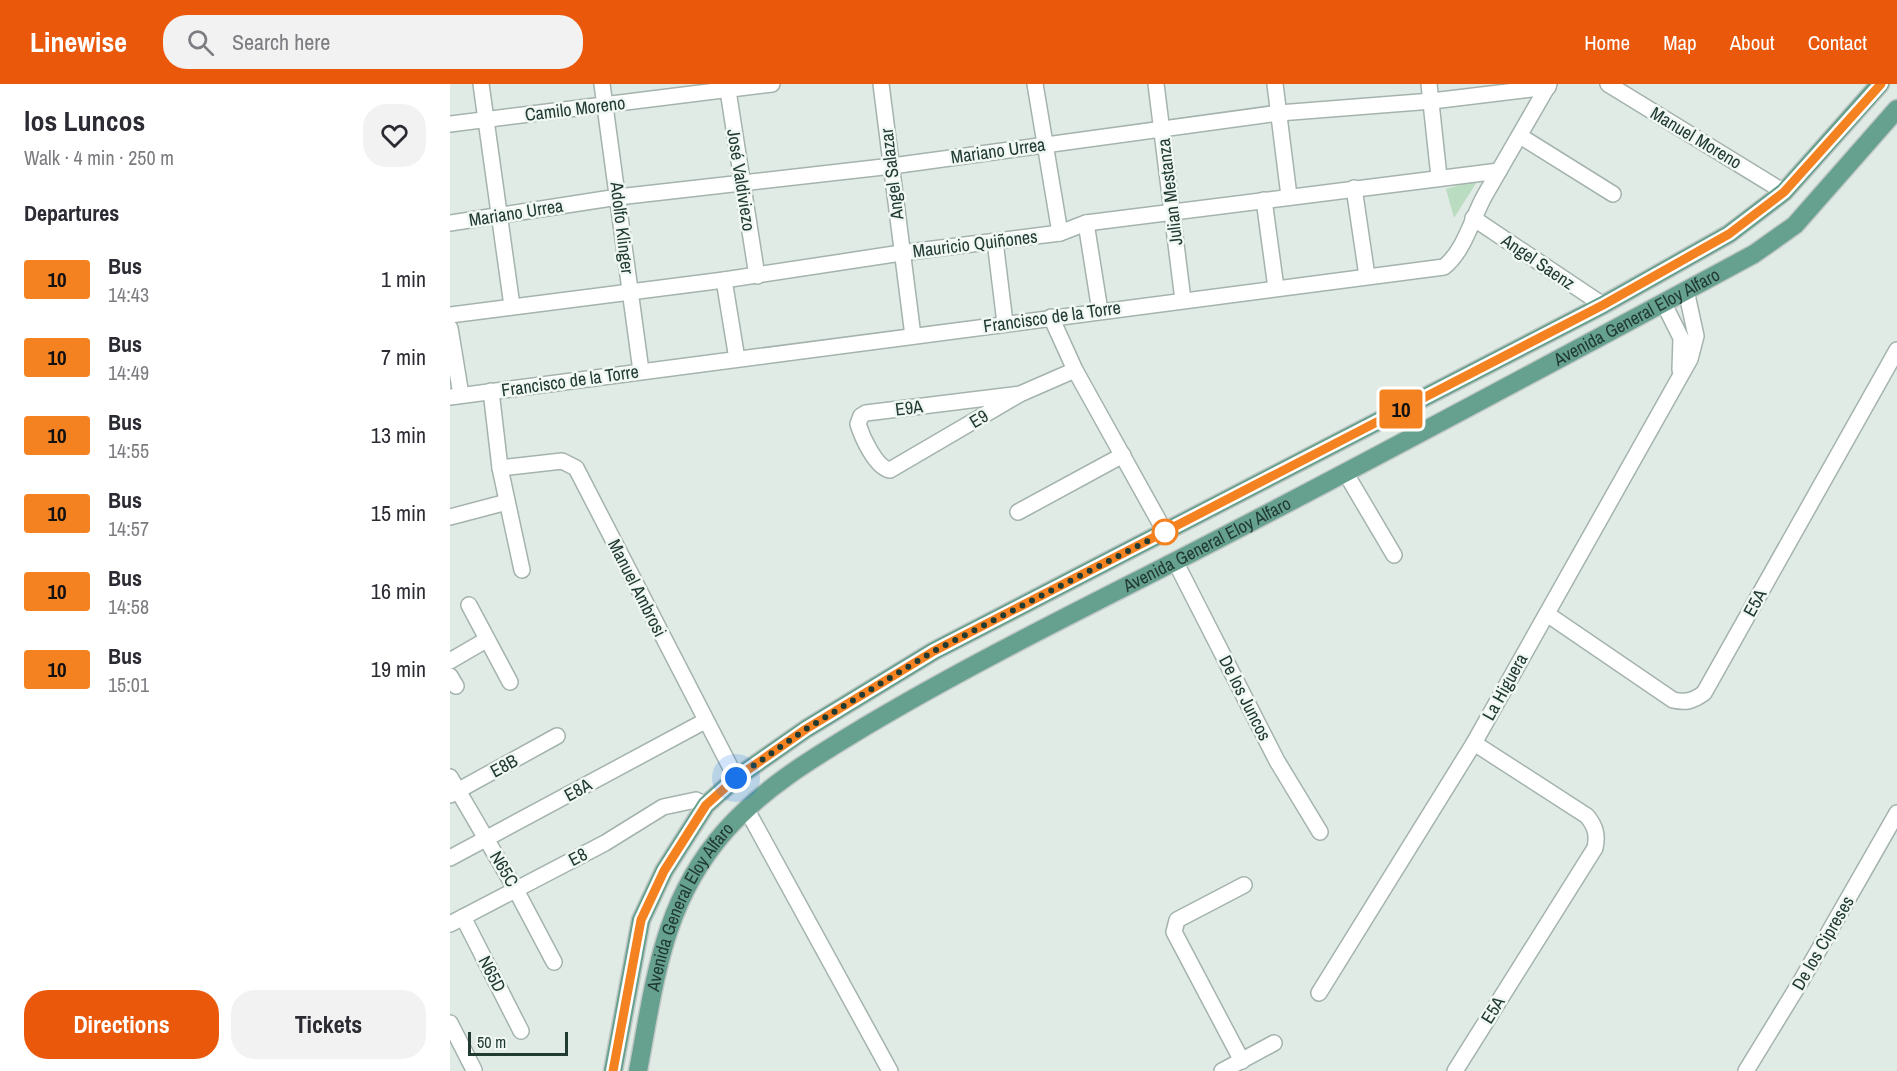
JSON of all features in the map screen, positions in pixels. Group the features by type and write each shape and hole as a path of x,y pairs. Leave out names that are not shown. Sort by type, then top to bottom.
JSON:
{"main road":[{"name":"Avenida General Eloy Alfaro","path":"613,1071 641,920 664,871 706,805 736,778 806,729 934,651 1603,305 1729,234 1784,192 1881,84"},
{"name":"Avenida General Eloy Alfaro","path":"638,1071 657,968 672,914 699,865 726,830 783,778 953,674 1345,472 1754,254 1795,225 1897,109"}],"street":[{"path":"481,84 513,306"},
{"name":"Adolfo Klinger","path":"602,84 641,371"},
{"name":"Camilo Moreno","path":"450,124 727,87 772,84"},
{"name":"Angel Salazar","path":"881,84 901,253 914,336"},
{"path":"1035,84 1043,145 1060,233"},
{"name":"Julian Mestanza","path":"1156,84 1183,300"},
{"path":"1275,84 1289,196"},
{"path":"1429,84 1439,177"},
{"name":"Manuel Moreno","path":"1608,84 1784,192"},
{"name":"Mariano Urrea","path":"450,223 618,197 892,166 1279,114 1432,101 1549,86"},
{"name":"Francisco de la Torre","path":"456,396 1444,267 1451,261 1462,243 1499,171 1549,86"},
{"name":"José Valdiviezo","path":"727,87 757,276"},
{"path":"1521,136 1613,194"},
{"name":"Mauricio Quiñones","path":"450,315 757,276 901,253 1060,233 1086,223 1499,171"},
{"path":"1354,188 1367,276"},
{"path":"1264,200 1276,288"},
{"name":"Angel Saenz","path":"1473,218 1603,305"},
{"path":"1086,223 1100,311"},
{"path":"995,240 1005,323"},
{"path":"724,280 737,359"},
{"name":"La Higuera","path":"1319,993 1474,743 1690,359 1695,336 1686,290"},
{"name":"La Higuera","path":"1664,304 1681,338 1680,376"},
{"path":"1051,317 1075,370 1165,532"},
{"path":"450,328 456,396"},
{"name":"E5A","path":"1547,614 1673,700 1689,702 1704,693 1897,350"},
{"name":"E9","path":"885,470 896,468 1020,394 1075,370"},
{"path":"491,391 500,468 522,570"},
{"name":"E9A","path":"885,470 877,461 859,428 858,420 866,413 1020,394"},
{"path":"1018,512 1123,454"},
{"name":"Manuel Ambrosi","path":"500,468 562,461 576,468 736,778"},
{"path":"1345,472 1394,555"},
{"path":"450,517 507,502"},
{"name":"De los Juncos","path":"1175,561 1277,761 1320,832"},
{"path":"469,605 510,682"},
{"path":"450,661 486,640"},
{"name":"E8A","path":"450,858 705,720"},
{"name":"E8B","path":"454,793 557,736"},
{"name":"E5A","path":"1455,1071 1597,840 1596,832 1587,816 1474,743"},
{"name":"N65C","path":"450,777 454,793 516,890 554,962"},
{"name":"E8","path":"457,921 605,843 663,807 696,800 706,805"},
{"path":"747,810 890,1071"},
{"name":"De los Cipreses","path":"1746,1071 1802,981 1897,813"},
{"path":"1242,1061 1174,932 1178,920 1244,885"},
{"name":"N65D","path":"457,921 521,1032"},
{"path":"450,1023 474,1070"},
{"path":"1222,1071 1274,1043"}],"green space":[{"path":"1478,180 1454,218 1446,189"}],"bus line":[{"name":"10","path":"613,1071 641,920 664,871 706,805 736,778 806,729 934,651 1603,305 1729,234 1784,192 1881,84"}],"route":[{"path":"736,778 806,729 934,651 1165,532"}]}
